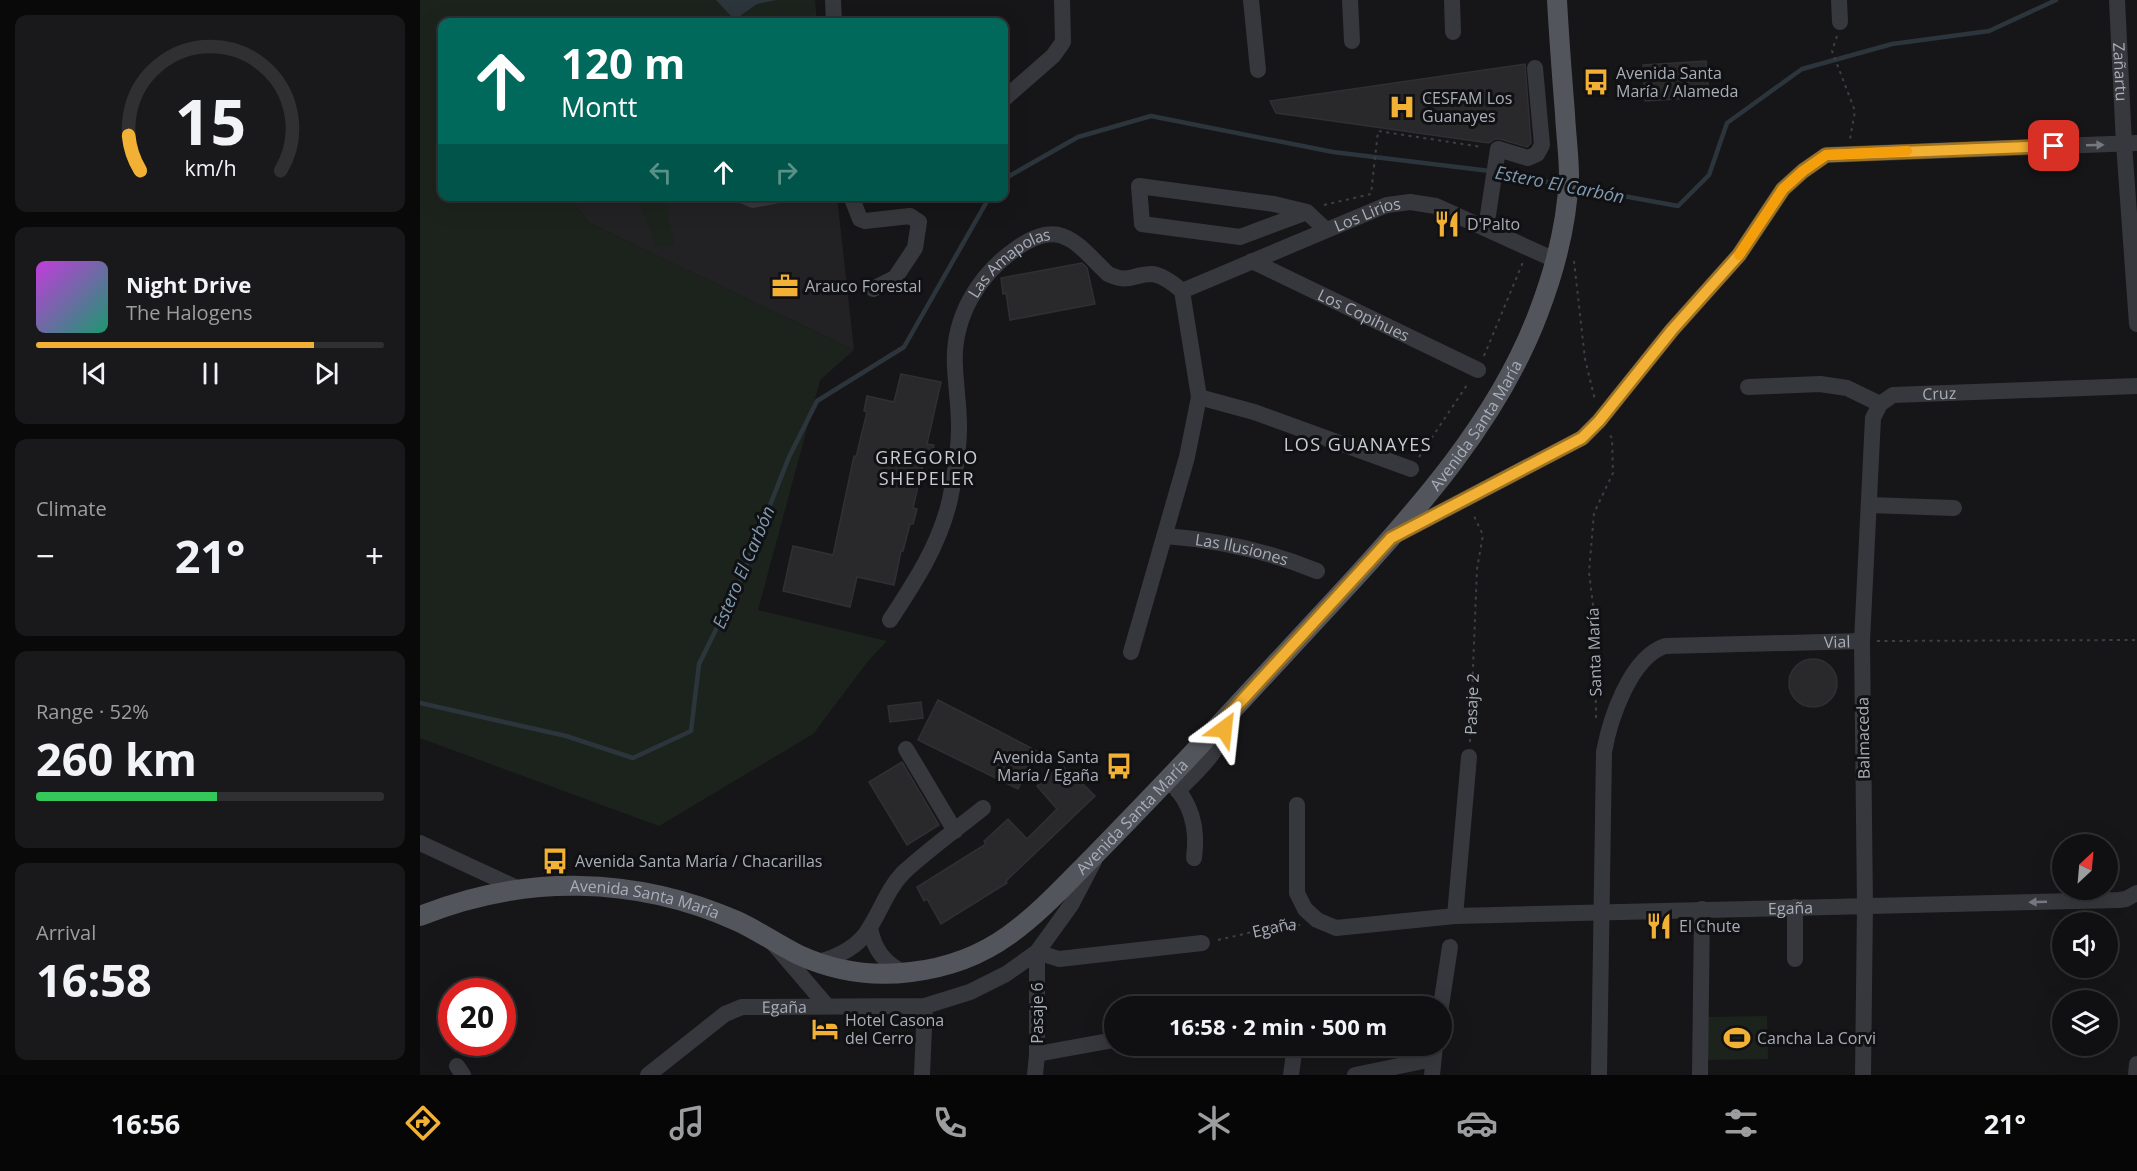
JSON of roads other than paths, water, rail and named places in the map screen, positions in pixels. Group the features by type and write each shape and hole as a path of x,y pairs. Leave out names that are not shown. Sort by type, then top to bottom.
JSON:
{"main road":[{"name":"Avenida Santa María","path":"420,916 455,903 517,888 586,885 640,891 693,904 744,925 801,956 818,962 854,971 905,973 944,966 980,952 1014,932 1051,899 1102,847 1173,785 1223,721 1391,538 1438,482 1497,397 1521,354 1537,317 1555,261 1565,209 1569,174 1557,0"}],"street":[{"path":"834,0 834,18"},
{"path":"1008,95 1053,56 1063,42 1062,0"},
{"path":"1251,0 1258,70"},
{"path":"1350,0 1352,41"},
{"path":"1452,0 1453,32"},
{"path":"1839,0 1840,22"},
{"name":"Zañartu","path":"2117,0 2130,143 2137,324"},
{"path":"1486,228 1498,149 1528,158 1537,154 1542,145 1535,68"},
{"path":"1391,538 1582,438 1599,421 1672,330 1739,255 1783,189 1826,155 2130,143"},
{"path":"1307,212 1240,237 1142,224 1139,186 1274,204 1307,212 1326,230"},
{"path":"853,201 860,219 866,221 909,216 919,222 915,248 895,278 873,289"},
{"name":"Los Lirios","path":"1182,291 1387,205 1410,202 1436,206 1555,261"},
{"name":"Las Amapolas","path":"890,620 921,572 936,542 949,502 959,428 955,367 956,341 962,316 984,277 1005,256 1028,240 1049,234 1066,237 1074,242 1114,277 1127,279 1152,274 1171,282 1182,291"},
{"name":"Los Copihues","path":"1252,261 1478,370"},
{"path":"1131,652 1188,457 1199,397 1182,291"},
{"path":"1748,387 1820,384 1847,388 1880,404"},
{"name":"Cruz","path":"1880,404 1893,394 2137,386"},
{"path":"1199,397 1254,412 1411,469"},
{"name":"Balmaceda","path":"1863,1075 1865,906 1862,641 1873,418 1880,404"},
{"path":"1869,505 1954,508"},
{"name":"Las Ilusiones","path":"1165,536 1195,538 1244,547 1317,571"},
{"name":"Vial","path":"1601,911 1604,752 1611,722 1623,694 1642,662 1658,648 1672,645 1862,641"},
{"path":"906,749 954,831"},
{"name":"Pasaje 2","path":"1455,916 1469,757"},
{"path":"1173,785 1187,804 1194,825 1196,836 1194,858"},
{"name":"Egaña","path":"1297,805 1297,893 1305,909 1317,920 1336,928 1455,916 2119,900 2137,893"},
{"path":"818,962 848,950 870,928 887,893 903,873 983,808"},
{"path":"420,843 517,888"},
{"name":"Egaña","path":"648,1075 725,1014 742,1007 925,1006 970,992 1006,974 1037,952 1071,905 1102,847"},
{"path":"1795,907 1795,959"},
{"path":"1700,1075 1702,909"},
{"path":"1599,1075 1601,911"},
{"path":"870,928 875,947 881,955 896,969 905,973"},
{"path":"768,938 827,1006"},
{"path":"1037,952 1059,959 1202,943"},
{"path":"1443,996 1450,947"},
{"name":"Pasaje 6","path":"1035,1075 1037,952"},
{"path":"922,1075 925,1006"},
{"path":"1037,1054 1104,1042"},
{"path":"1291,1075 1294,1056"},
{"path":"1356,1075 1433,1060"},
{"path":"2136,1075 2137,1064"}],"waterway":[{"name":"Estero El Carbón","path":"1574,187 1678,206 1709,175 1727,123 1802,69 1892,44 1989,31 2056,0"},
{"name":"Estero El Carbón","path":"1008,177 1078,137 1151,116 1333,152 1490,171 1563,185"},
{"name":"Estero El Carbón","path":"420,703 566,736 633,758 691,731 699,664 740,581 789,457 817,401 904,347 987,201"}],"place":[{"name":"Avenida Santa María / Alameda","path":"1596,82"},
{"name":"CESFAM Los Guanayes","path":"1402,107"},
{"name":"D'Palto","path":"1447,224"},
{"name":"Arauco Forestal","path":"785,286"},
{"name":"Avenida Santa María / Egaña","path":"1119,766"},
{"name":"Avenida Santa María / Chacarillas","path":"555,861"},
{"name":"El Chute","path":"1659,926"},
{"name":"Hotel Casona del Cerro","path":"825,1029"},
{"name":"Cancha La Corvi","path":"1737,1038"}],"district":[{"name":"LOS GUANAYES","path":"1358,444"},
{"name":"GREGORIO SHEPELER","path":"927,467"}]}
